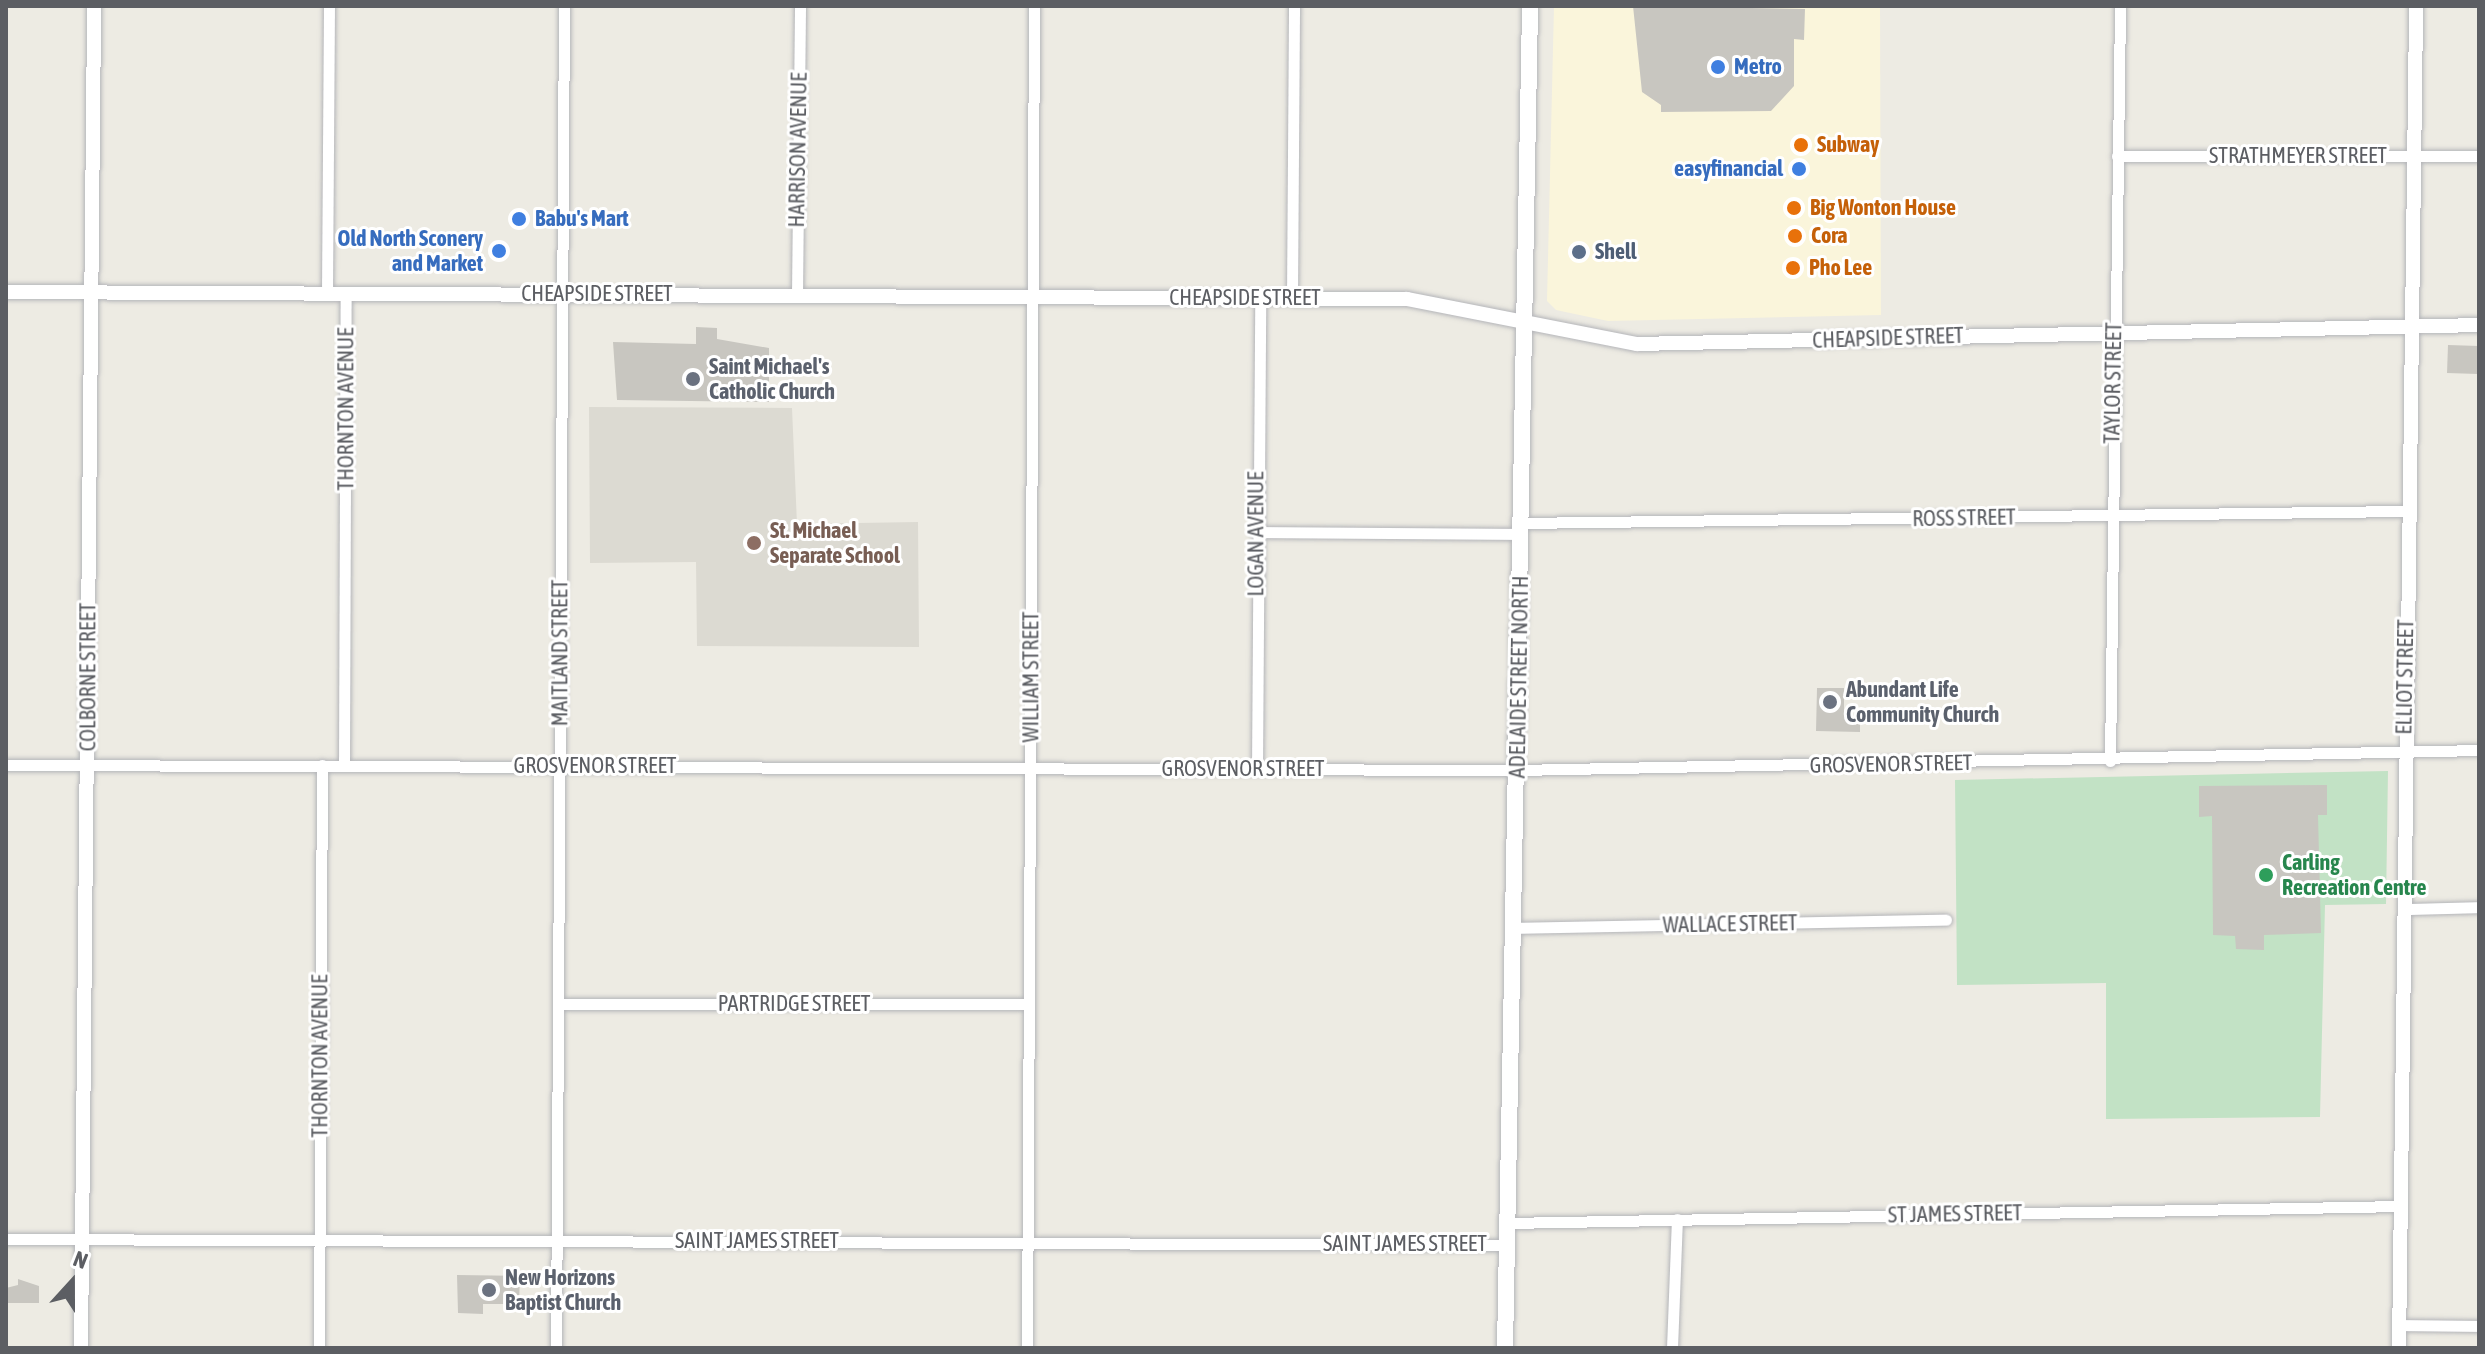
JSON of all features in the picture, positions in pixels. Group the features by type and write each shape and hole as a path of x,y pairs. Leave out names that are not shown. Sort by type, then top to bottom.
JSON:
{"main road":[{"name":"ADELAIDE STREET NORTH","path":"1505,1348 1530,6"}],"street":[{"name":"COLBORNE STREET","path":"81,1348 94,6"},
{"path":"327,292 329,6"},
{"name":"MAITLAND STREET","path":"556,1348 564,6"},
{"name":"HARRISON AVENUE","path":"797,295 800,6"},
{"name":"WILLIAM STREET","path":"1027,1348 1034,6"},
{"path":"1292,298 1294,6"},
{"name":"TAYLOR STREET","path":"2110,761 2120,6"},
{"name":"ELLIOT STREET","path":"2399,1348 2407,511 2416,6"},
{"name":"STRATHMEYER STREET","path":"2117,156 2479,156"},
{"name":"CHEAPSIDE STREET","path":"6,292 1433,301 1637,344 2410,324 2479,325"},
{"name":"THORNTON AVENUE","path":"344,765 346,293"},
{"name":"LOGAN AVENUE","path":"1257,769 1256,532 1260,299"},
{"name":"ROSS STREET","path":"1256,532 2407,511"},
{"name":"GROSVENOR STREET","path":"6,765 1518,770 2110,761 2479,750"},
{"name":"THORNTON AVENUE","path":"319,1348 322,765"},
{"path":"2405,909 2479,907"},
{"name":"WALLACE STREET","path":"1514,928 1946,920"},
{"name":"PARTRIDGE STREET","path":"559,1004 1028,1004"},
{"name":"ST JAMES STREET","path":"1508,1223 2401,1206"},
{"path":"1672,1348 1677,1219"},
{"name":"SAINT JAMES STREET","path":"6,1239 1507,1245"},
{"path":"2400,1325 2479,1326"}],"shaded area":[{"path":"1554,6 1880,6 1881,315 1608,321 1556,310 1547,301"},
{"name":"St. Michael Separate School","path":"589,407 792,408 797,524 918,522 919,647 697,646 696,562 590,563"}],"green space":[{"path":"2388,771 2386,904 2325,905 2320,1117 2106,1119 2106,983 1957,985 1955,780"}],"building":[{"name":"Metro","path":"1633,6 1805,9 1804,40 1794,39 1794,86 1771,111 1661,112 1661,105 1642,92"},
{"name":"Saint Michael's Catholic Church","path":"696,327 717,328 717,339 769,348 769,402 617,400 613,342 696,344"},
{"path":"2448,345 2479,346 2478,374 2447,373"},
{"name":"Abundant Life Community Church","path":"1817,688 1844,688 1844,717 1860,718 1860,732 1816,731"},
{"name":"Carling Recreation Centre","path":"2327,785 2327,815 2318,815 2321,933 2264,935 2264,950 2236,949 2235,936 2213,935 2212,816 2199,817 2199,786"},
{"name":"New Horizons Baptist Church","path":"457,1275 520,1276 519,1304 483,1304 483,1314 458,1313"},
{"path":"18,1279 39,1286 39,1303 6,1303 6,1288 18,1285"}],"place":[{"name":"Metro","path":"1718,67"},
{"name":"Subway","path":"1801,145"},
{"name":"easyfinancial","path":"1799,169"},
{"name":"Big Wonton House","path":"1794,208"},
{"name":"Babu's Mart","path":"519,219"},
{"name":"Cora","path":"1795,236"},
{"name":"Old North Sconery and Market","path":"499,251"},
{"name":"Shell","path":"1579,252"},
{"name":"Pho Lee","path":"1793,268"},
{"name":"Saint Michael's Catholic Church","path":"693,379"},
{"name":"St. Michael Separate School","path":"754,543"},
{"name":"Abundant Life Community Church","path":"1830,702"},
{"name":"Carling Recreation Centre","path":"2266,875"},
{"name":"New Horizons Baptist Church","path":"489,1290"}]}
